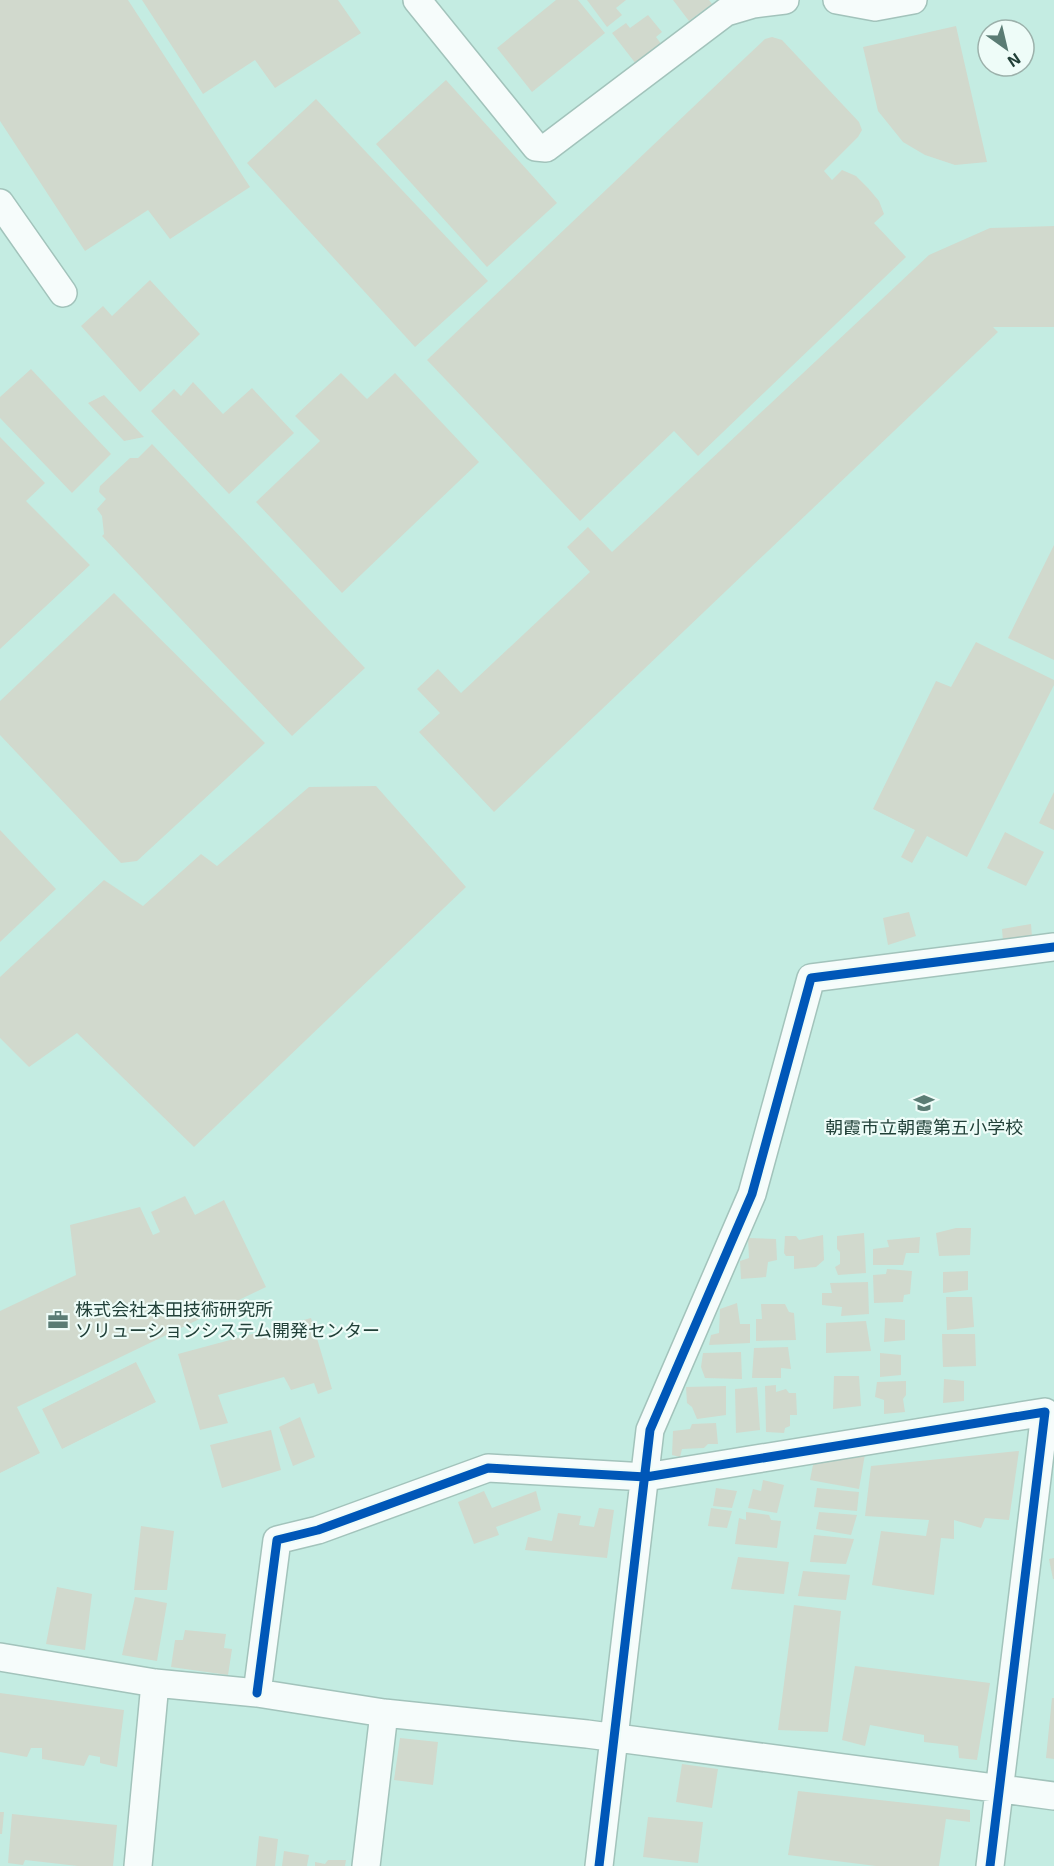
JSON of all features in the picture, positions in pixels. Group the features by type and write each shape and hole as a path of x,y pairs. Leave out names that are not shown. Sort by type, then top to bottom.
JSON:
{"street":[{"path":"417,0 536,147 546,148 726,12 753,4 785,0"},
{"path":"837,0 875,7 913,0"},
{"path":"0,203 63,293"},
{"path":"599,1866 650,1430 752,1194 811,978 1054,946"},
{"path":"257,1693 277,1540 318,1530 488,1468 646,1477 1049,1411 998,1789 990,1866"},
{"path":"0,1657 155,1683 257,1693 384,1713 614,1737 1054,1796"},
{"path":"138,1866 155,1683"},
{"path":"366,1866 384,1713"}],"building":[{"path":"0,0 128,0 250,187 170,239 148,210 85,251 0,121"},
{"path":"142,0 338,0 361,33 275,88 255,60 203,94"},
{"path":"556,0 578,0 605,33 532,92 497,48"},
{"path":"587,0 626,0 616,8 622,15 607,27"},
{"path":"673,0 709,0 712,4 689,21"},
{"path":"648,15 662,32 656,37 662,45 636,64 612,33 626,23 630,28"},
{"path":"956,26 987,162 955,165 925,155 903,142 878,111 863,47"},
{"path":"772,37 782,40 859,122 862,130 858,137 824,171 832,180 842,170 856,176 868,188 879,201 884,214 874,223 906,257 698,456 674,431 580,521 427,360 765,39"},
{"path":"446,80 557,203 487,267 376,144"},
{"path":"316,99 488,281 415,347 247,163"},
{"path":"1054,226 1054,327 993,327 998,332 494,812 419,732 440,713 417,689 438,669 461,693 590,572 567,547 588,527 612,552 929,255 990,228"},
{"path":"150,280 200,334 140,392 81,326 103,306 112,316"},
{"path":"31,369 111,454 72,493 0,418 0,397"},
{"path":"341,373 367,399 395,373 479,462 342,593 256,502 320,441 295,416"},
{"path":"193,382 223,414 252,388 294,433 229,494 151,411 174,389 181,396"},
{"path":"104,395 144,437 124,441 88,403"},
{"path":"0,437 45,483 26,501 90,565 0,649"},
{"path":"152,444 365,668 292,736 102,536 104,534 102,516 97,509 106,499 99,492 100,486 130,458 138,458"},
{"path":"1054,545 1054,660 1008,638"},
{"path":"114,593 265,743 137,861 121,863 0,735 0,701"},
{"path":"976,642 1054,680 1054,685 967,857 927,836 912,863 901,857 915,830 873,809 936,681 951,687"},
{"path":"376,786 466,887 194,1147 77,1033 29,1067 0,1038 0,977 104,880 143,906 201,854 217,866 309,787"},
{"path":"1054,792 1054,830 1039,823"},
{"path":"0,830 56,889 0,942"},
{"path":"1005,832 1044,852 1026,886 987,868"},
{"path":"909,912 916,936 888,945 883,918"},
{"path":"1031,924 1032,937 1003,942 1002,929"},
{"path":"185,1196 195,1215 224,1200 266,1287 17,1407 40,1453 0,1473 0,1311 76,1275 70,1225 140,1207 153,1235 160,1232 151,1212"},
{"path":"956,1228 971,1228 970,1255 939,1256 936,1233"},
{"path":"864,1233 866,1273 838,1275 835,1267 840,1264 837,1236"},
{"path":"823,1235 824,1260 816,1267 794,1269 794,1256 786,1256 784,1253 785,1236 796,1236 799,1240"},
{"path":"920,1237 919,1253 906,1253 903,1265 873,1265 873,1249 889,1247 887,1240"},
{"path":"748,1238 776,1239 777,1260 768,1262 766,1277 741,1279 740,1261 749,1258"},
{"path":"887,1269 912,1271 910,1294 904,1295 903,1302 874,1303 873,1275 886,1274"},
{"path":"968,1271 968,1290 943,1293 943,1272"},
{"path":"868,1282 869,1314 841,1316 842,1307 822,1305 822,1293 832,1293 830,1283"},
{"path":"946,1297 972,1297 974,1327 947,1330"},
{"path":"737,1303 740,1324 750,1324 750,1343 709,1345 711,1335 719,1333 720,1309"},
{"path":"761,1304 785,1304 789,1312 794,1313 796,1340 756,1341 756,1319 762,1319"},
{"path":"311,1318 332,1389 318,1394 314,1383 291,1390 284,1377 218,1395 228,1423 200,1430 178,1354"},
{"path":"885,1318 905,1320 905,1340 884,1342"},
{"path":"866,1321 871,1351 826,1353 826,1323"},
{"path":"942,1334 975,1334 976,1366 943,1367"},
{"path":"788,1347 791,1369 781,1368 781,1378 752,1378 754,1348"},
{"path":"741,1352 742,1379 705,1378 701,1367 703,1353"},
{"path":"880,1353 901,1355 901,1375 880,1377"},
{"path":"136,1362 156,1402 62,1449 42,1409"},
{"path":"834,1376 859,1376 861,1406 833,1409"},
{"path":"944,1379 964,1381 964,1401 943,1403"},
{"path":"906,1381 906,1395 903,1399 905,1412 884,1414 884,1400 875,1397 877,1382"},
{"path":"776,1385 776,1392 786,1389 789,1393 796,1393 797,1415 790,1415 790,1426 785,1428 784,1433 766,1432 765,1386"},
{"path":"726,1386 726,1415 697,1419 692,1407 687,1403 686,1387"},
{"path":"757,1387 760,1430 736,1433 735,1389"},
{"path":"300,1417 315,1457 293,1466 279,1427"},
{"path":"716,1423 718,1444 708,1444 704,1448 682,1449 680,1457 672,1455 673,1431 690,1429 692,1424"},
{"path":"271,1430 281,1470 222,1488 210,1445"},
{"path":"1019,1451 1009,1520 985,1518 981,1528 954,1520 954,1539 941,1538 934,1595 872,1585 881,1531 926,1536 929,1520 865,1516 871,1466"},
{"path":"865,1454 859,1489 810,1480 814,1460"},
{"path":"763,1480 784,1485 777,1513 748,1508 753,1489 761,1491"},
{"path":"716,1488 737,1491 732,1508 713,1506"},
{"path":"817,1488 859,1492 857,1511 814,1507"},
{"path":"484,1491 492,1508 536,1491 541,1510 496,1527 499,1535 474,1544 458,1502"},
{"path":"599,1508 614,1510 607,1558 525,1550 528,1537 552,1541 558,1513 581,1516 579,1525 594,1527"},
{"path":"711,1508 732,1511 727,1528 708,1526"},
{"path":"746,1512 769,1515 771,1520 781,1521 777,1548 735,1544 739,1518 746,1520"},
{"path":"819,1512 857,1515 851,1535 816,1529"},
{"path":"141,1526 174,1531 167,1590 134,1590"},
{"path":"814,1535 854,1539 846,1564 810,1562"},
{"path":"738,1557 789,1562 784,1594 731,1589"},
{"path":"1054,1558 1054,1579 1053,1579 1049,1559"},
{"path":"803,1571 850,1575 846,1600 798,1596"},
{"path":"57,1587 92,1594 85,1650 46,1644"},
{"path":"135,1597 167,1603 157,1661 122,1655"},
{"path":"794,1605 841,1611 828,1732 778,1730"},
{"path":"185,1630 226,1634 224,1648 232,1649 228,1675 171,1667 175,1640 183,1640"},
{"path":"855,1666 990,1683 977,1760 959,1758 958,1746 924,1742 924,1735 870,1725 865,1746 842,1740"},
{"path":"0,1693 124,1710 117,1767 100,1763 100,1757 89,1755 84,1766 42,1759 42,1748 31,1748 27,1757 0,1752"},
{"path":"1052,1698 1054,1698 1054,1759 1046,1758"},
{"path":"400,1738 438,1742 433,1785 394,1780"},
{"path":"682,1764 718,1769 712,1808 676,1802"},
{"path":"798,1791 970,1810 970,1822 946,1819 939,1866 876,1866 788,1855"},
{"path":"0,1812 4,1812 2,1834 0,1834"},
{"path":"12,1814 117,1825 113,1866 78,1866 25,1860 23,1865 8,1863"},
{"path":"648,1817 703,1822 698,1863 643,1857"},
{"path":"259,1836 278,1839 275,1866 256,1866"},
{"path":"284,1851 309,1855 307,1866 282,1866"},
{"path":"328,1860 346,1860 345,1866 315,1866 315,1862 325,1864"}],"cycle path":[{"path":"599,1866 650,1430 752,1194 811,978 1054,947"},
{"path":"257,1693 277,1540 318,1530 488,1468 646,1477 1045,1412 990,1866"}],"place":[{"name":"朝霞市立朝霞第五小学校","path":"924,1103"},
{"name":"株式会社本田技術研究所 ソリューションシステム開発センター","path":"58,1320"}]}
